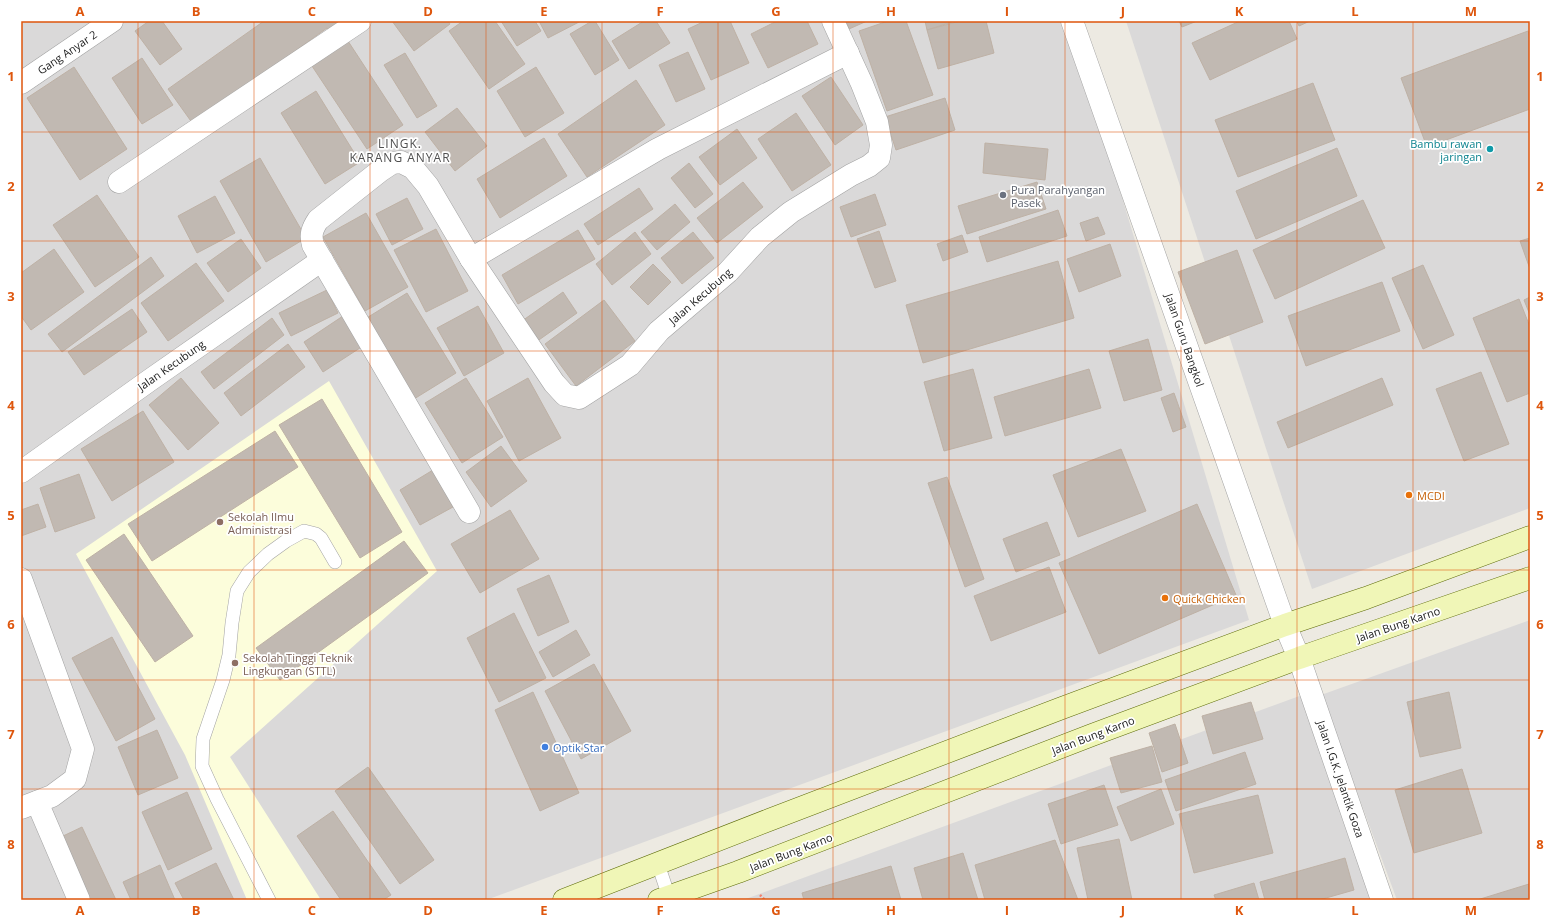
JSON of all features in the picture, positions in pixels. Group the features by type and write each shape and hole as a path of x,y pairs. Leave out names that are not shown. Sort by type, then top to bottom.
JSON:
{"main road":[{"path":"564,900 1003,730 1285,625 1366,598 1530,537"},
{"name":"Jalan Bung Karno","path":"666,899 1092,734 1299,658 1530,578"}],"street":[{"name":"Gang Anyar 2","path":"21,83 112,21"},
{"path":"119,182 360,21"},
{"name":"Jalan Kecubung","path":"21,472 150,380 318,253 311,237 313,228 318,220 392,163 401,162 413,168 422,177 472,259 554,383 565,395 580,398 630,365 659,332 728,272 760,237 791,212 851,175 870,166 879,158 881,145 877,122 833,21"},
{"name":"Jalan Guru Bangkol","path":"1072,21 1285,625 1299,658"},
{"path":"472,259 658,149 848,53"},
{"path":"318,253 469,512"},
{"path":"21,579 83,749 75,779 52,796 29,805 79,900"},
{"name":"Jalan I.G.K. Jelantik Goza","path":"1299,658 1382,900"}],"lane":[{"path":"269,900 216,798 202,766 203,739 223,680 229,655 237,591 249,572 268,554 286,541 304,531 316,534 321,538 335,562"},
{"path":"658,864 666,899"}],"shaded area":[{"path":"21,21 1069,21 1249,620 486,900 21,900"},
{"path":"1126,21 1530,21 1530,508 1312,589"},
{"name":"Sekolah Tinggi Teknik Lingkungan (STTL)","path":"329,381 437,571 230,757 321,900 247,900 185,755 76,554"},
{"path":"1530,620 1530,900 1397,900 1321,695"},
{"path":"1305,694 1374,900 743,900"}],"building":[{"path":"149,21 162,21 182,49 160,65 135,31"},
{"path":"264,21 346,21 330,33 327,28 193,124 168,89"},
{"path":"392,21 448,21 450,24 414,51"},
{"path":"463,21 495,21 525,64 489,89 449,31"},
{"path":"501,21 535,21 541,31 517,46"},
{"path":"539,21 581,21 548,38"},
{"path":"592,21 595,21 619,60 595,75 570,34"},
{"path":"644,21 656,21 670,43 629,69 612,41"},
{"path":"705,21 730,21 749,63 711,80 688,29"},
{"path":"777,21 807,21 818,44 768,68 751,34"},
{"path":"846,21 867,21 849,29"},
{"path":"888,21 906,21 933,95 887,111 859,31"},
{"path":"925,21 955,21 927,30"},
{"path":"960,21 986,21 994,53 938,69 927,30"},
{"path":"1179,21 1197,21 1182,27"},
{"path":"1240,21 1289,21 1297,39 1210,80 1192,43"},
{"path":"1297,21 1310,21 1299,26"},
{"path":"1528,31 1530,37 1530,109 1427,147 1401,78"},
{"path":"346,38 403,125 367,149 310,63"},
{"path":"688,52 705,89 676,102 659,65"},
{"path":"405,53 437,106 417,118 384,65"},
{"path":"142,58 173,105 142,124 112,78"},
{"path":"74,67 127,149 80,180 27,98"},
{"path":"536,67 564,113 525,137 497,91"},
{"path":"831,77 863,125 835,145 802,96"},
{"path":"636,80 665,125 587,177 558,134"},
{"path":"1313,83 1335,140 1238,177 1215,120"},
{"path":"316,91 360,162 325,184 281,113"},
{"path":"945,98 955,130 896,150 885,117"},
{"path":"457,108 487,146 455,171 425,132"},
{"path":"796,113 831,165 792,191 758,139"},
{"path":"737,129 757,158 720,185 699,157"},
{"path":"544,138 567,176 500,218 477,179"},
{"path":"985,143 1048,149 1045,180 983,173"},
{"path":"1337,148 1357,196 1256,239 1236,191"},
{"path":"260,158 306,238 266,262 220,181"},
{"path":"689,163 713,194 695,208 671,178"},
{"path":"743,182 763,207 717,243 697,218"},
{"path":"1037,182 1046,209 967,234 958,206"},
{"path":"639,188 653,209 598,245 584,224"},
{"path":"875,194 886,225 851,237 840,207"},
{"path":"97,195 139,257 95,287 53,225"},
{"path":"215,196 235,233 197,253 178,216"},
{"path":"407,198 423,229 392,245 376,214"},
{"path":"1363,200 1385,248 1275,299 1253,250"},
{"path":"675,204 690,222 657,250 641,232"},
{"path":"1058,210 1067,236 987,262 979,237"},
{"path":"366,213 408,287 365,311 323,237"},
{"path":"1098,217 1105,234 1086,241 1080,223"},
{"path":"436,229 468,291 426,312 394,250"},
{"path":"578,230 595,259 518,304 502,275"},
{"path":"879,231 896,281 875,288 857,239"},
{"path":"635,232 651,254 612,285 596,264"},
{"path":"693,232 714,258 682,284 661,258"},
{"path":"962,235 968,252 943,261 937,244"},
{"path":"1530,238 1530,269 1520,241"},
{"path":"241,239 261,268 228,292 207,263"},
{"path":"1110,244 1121,276 1079,292 1067,259"},
{"path":"54,249 84,292 31,330 21,316 21,273"},
{"path":"1237,250 1263,322 1205,344 1178,272"},
{"path":"151,257 164,276 62,352 48,334"},
{"path":"1058,261 1074,318 923,363 906,305"},
{"path":"196,263 224,301 168,341 141,303"},
{"path":"653,264 671,282 648,305 630,287"},
{"path":"1423,265 1454,335 1423,349 1392,278"},
{"path":"1382,282 1400,331 1306,366 1288,316"},
{"path":"327,290 338,313 291,336 279,313"},
{"path":"563,292 577,313 536,342 522,321"},
{"path":"407,293 456,373 414,399 365,319"},
{"path":"1530,297 1530,315 1524,300"},
{"path":"1519,299 1530,327 1530,393 1507,402 1473,318"},
{"path":"604,300 635,341 576,386 545,344"},
{"path":"478,306 504,353 464,376 437,328"},
{"path":"132,309 147,332 84,375 68,352"},
{"path":"343,316 363,346 323,372 304,342"},
{"path":"272,318 284,335 214,389 201,372"},
{"path":"1148,339 1162,390 1124,401 1109,351"},
{"path":"288,344 305,367 241,416 224,393"},
{"path":"973,369 992,438 944,451 924,382"},
{"path":"1089,369 1101,408 1005,436 994,397"},
{"path":"1481,372 1509,444 1464,461 1436,389"},
{"path":"181,378 219,423 188,450 149,405"},
{"path":"466,378 503,437 462,463 425,403"},
{"path":"528,378 561,438 519,461 487,401"},
{"path":"1382,378 1393,405 1288,448 1277,422"},
{"path":"1174,393 1186,427 1173,432 1161,398"},
{"path":"322,399 402,532 360,558 279,425"},
{"path":"143,411 174,462 112,501 81,449"},
{"path":"275,431 298,467 152,561 128,524"},
{"path":"501,446 527,481 491,507 466,472"},
{"path":"1121,449 1146,511 1078,537 1053,475"},
{"path":"433,470 453,507 420,525 400,490"},
{"path":"79,474 95,518 55,532 40,488"},
{"path":"947,477 984,579 965,587 928,483"},
{"path":"38,504 46,527 21,536 21,510"},
{"path":"1197,504 1236,595 1099,654 1059,563"},
{"path":"510,510 539,559 480,593 451,544"},
{"path":"1047,522 1060,555 1016,572 1003,539"},
{"path":"124,534 193,636 155,662 86,560"},
{"path":"404,541 428,573 280,680 256,648"},
{"path":"1049,567 1066,612 991,641 974,596"},
{"path":"549,575 569,622 538,636 517,589"},
{"path":"514,613 546,678 499,702 467,638"},
{"path":"576,630 590,655 553,677 539,652"},
{"path":"112,637 155,719 116,741 72,658"},
{"path":"594,664 631,731 581,759 545,691"},
{"path":"533,692 579,793 540,811 495,710"},
{"path":"1449,692 1461,748 1420,757 1407,702"},
{"path":"1251,702 1263,739 1213,754 1202,716"},
{"path":"1175,724 1188,763 1162,772 1149,733"},
{"path":"157,730 178,778 138,795 118,747"},
{"path":"1152,746 1162,782 1121,793 1110,758"},
{"path":"1245,752 1256,784 1176,811 1165,780"},
{"path":"368,767 434,860 400,884 335,791"},
{"path":"1462,769 1482,833 1414,853 1395,790"},
{"path":"1104,785 1118,825 1061,844 1048,804"},
{"path":"1161,789 1174,824 1131,841 1117,807"},
{"path":"187,792 212,849 168,870 142,812"},
{"path":"1258,795 1273,853 1194,873 1179,814"},
{"path":"333,811 391,895 383,900 341,900 297,836"},
{"path":"82,827 116,900 90,900 61,837"},
{"path":"1119,839 1132,900 1088,900 1077,848"},
{"path":"1055,840 1078,900 985,900 975,865"},
{"path":"963,853 978,900 923,900 914,868"},
{"path":"1345,858 1354,890 1319,900 1265,900 1260,882"},
{"path":"216,863 234,900 184,900 175,883"},
{"path":"160,865 175,900 131,900 123,882"},
{"path":"891,866 901,900 804,900 802,893"},
{"path":"1254,883 1259,900 1216,900 1214,895"},
{"path":"1529,884 1530,900 1477,900"}],"place":[{"name":"Bambu rawan jaringan","path":"1490,149"},
{"name":"Pura Parahyangan Pasek","path":"1003,195"},
{"name":"MCDI","path":"1409,495"},
{"name":"Sekolah Ilmu Administrasi","path":"220,522"},
{"name":"Quick Chicken","path":"1165,598"},
{"name":"Sekolah Tinggi Teknik Lingkungan (STTL)","path":"235,663"},
{"name":"Optik Star","path":"545,747"}],"district":[{"name":"LINGK. KARANG ANYAR","path":"400,150"}]}
